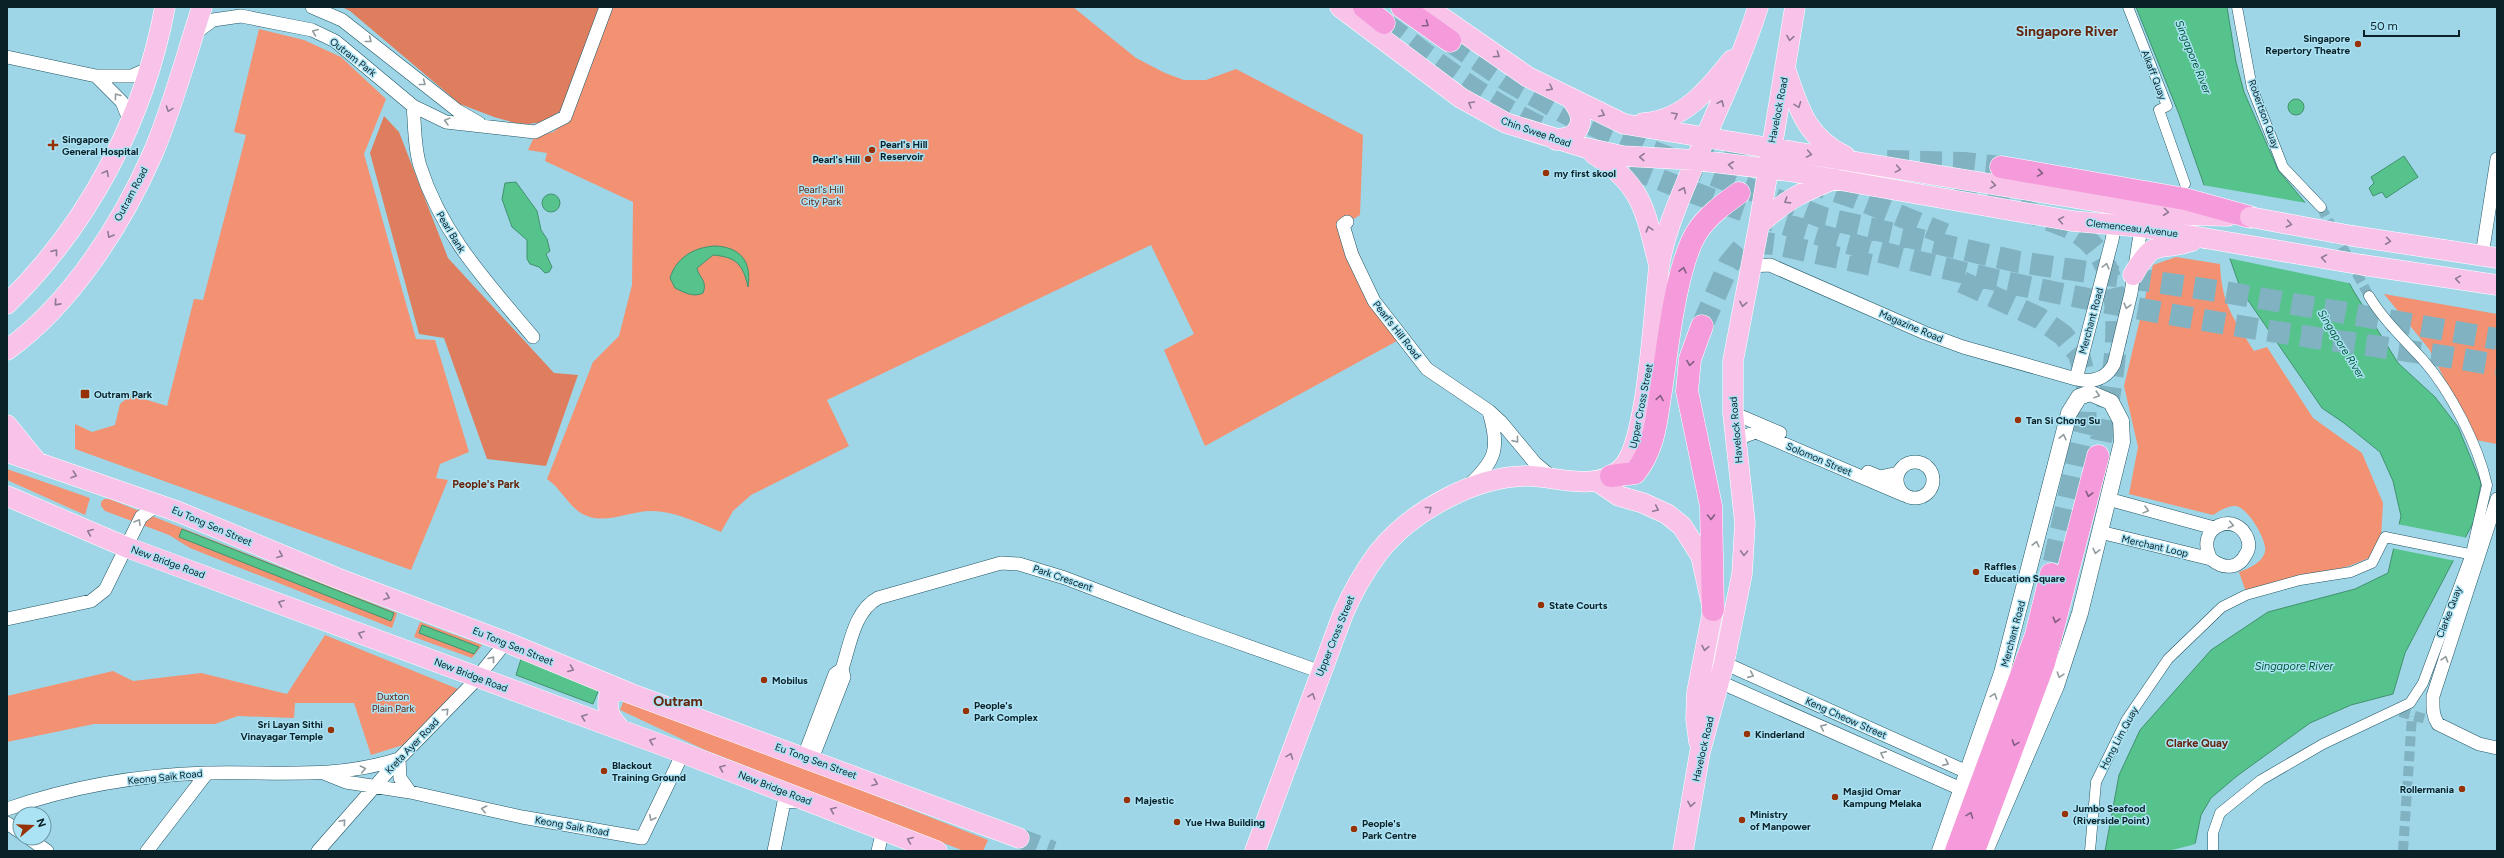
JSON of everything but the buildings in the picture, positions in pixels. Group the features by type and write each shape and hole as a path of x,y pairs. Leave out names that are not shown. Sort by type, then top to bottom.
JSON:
{"highway":[{"path":"1364,7 1384,23"},
{"path":"1402,7 1450,41"},
{"path":"2002,167 2186,199 2250,217"},
{"path":"1604,479 1635,473 1646,459 1654,436 1676,300 1687,252 1698,231 1724,203 1739,193"},
{"path":"1702,326 1690,359 1687,391 1710,506 1713,610"},
{"path":"1974,851 2044,663 2098,456"},
{"path":"1956,851 2036,635 2051,574"}],"main road":[{"path":"7,304 57,250 88,207 130,122 150,68 165,7"},
{"name":"Outram Road","path":"8,352 39,323 83,274 106,241 152,154 202,7"},
{"name":"Chin Swee Road","path":"1340,7 1461,98 1506,123 1556,140 1624,156 1695,160 1768,169"},
{"path":"1427,7 1528,77 1572,100 1624,124 1704,138 1770,147"},
{"path":"1704,138 1747,44 1758,7"},
{"name":"Havelock Road","path":"1682,851 1700,752 1722,673 1742,574 1744,554 1744,517 1733,413 1735,343 1759,225 1770,147 1786,68 1795,7"},
{"path":"1624,124 1658,122 1680,113 1713,84 1747,44"},
{"path":"1786,68 1798,106 1810,130 1835,151 1860,163"},
{"path":"1556,140 1572,136 1581,123 1581,115 1572,100"},
{"name":"Upper Cross Street","path":"1255,851 1321,672 1355,589 1378,553 1398,532 1434,505 1464,490 1511,478 1527,476 1604,479 1628,461 1637,438 1653,337 1660,267 1676,207 1704,138"},
{"name":"Clemenceau Avenue","path":"1770,147 2118,206 2142,218 2194,239 2497,285"},
{"path":"1586,148 1617,168 1630,183 1641,202 1660,267"},
{"name":"Clemenceau Avenue","path":"1768,169 1835,179 2072,221 2114,225 2142,218 2186,199"},
{"path":"1759,225 1791,198 1835,179"},
{"path":"2250,217 2353,236 2490,257"},
{"path":"2133,275 2148,252 2169,244 2194,239"},
{"path":"7,425 38,462"},
{"name":"Eu Tong Sen Street","path":"7,452 158,504 338,578 506,642 620,689 1019,838"},
{"path":"1604,479 1619,496 1643,503 1667,514 1682,526 1701,556 1713,610 1697,692 1696,719 1700,752"},
{"name":"New Bridge Road","path":"7,496 126,547 683,753 937,851"},
{"path":"620,689 609,696 607,710 609,718 621,730"}],"street":[{"name":"Outram Park","path":"312,7 342,20 458,111 484,126"},
{"name":"Outram Park","path":"192,36 213,20 241,16 312,30 335,41 413,106 446,122 535,132 565,117 606,7"},
{"name":"Alkaff Quay","path":"2128,7 2166,106 2159,110 2186,199"},
{"name":"Robertson Quay","path":"2237,7 2252,88 2278,154 2284,167 2321,207"},
{"path":"7,57 96,76 132,76 150,68"},
{"path":"96,76 122,102 130,122"},
{"name":"Pearl Bank","path":"413,106 420,166 441,219 468,260 533,337"},
{"path":"2490,257 2497,160"},
{"name":"Merchant Road","path":"2076,379 2112,240 2118,206"},
{"path":"2076,379 2103,378 2109,373 2114,364 2131,293 2142,218"},
{"name":"Pearl's Hill Road","path":"1347,222 1344,225 1352,255 1374,301 1427,369 1489,411 1501,422 1535,463 1553,478"},
{"name":"Magazine Road","path":"1750,266 1770,265 1925,333 1963,347 2076,379"},
{"name":"Clarke Quay","path":"2213,851 2213,833 2220,813 2261,780 2323,744 2410,704 2423,683 2471,554 2487,486 2462,422 2444,388 2424,362 2380,314 2369,296"},
{"name":"Merchant Road","path":"1940,851 2002,673 2069,413 2079,397 2090,393 2112,402 2121,421 2122,442 2108,499"},
{"path":"1464,490 1486,467 1495,450 1496,437 1489,411"},
{"name":"Solomon Street","path":"1733,413 1880,477 1898,473 1905,465 1915,462 1929,468 1934,477 1933,487 1926,496 1916,499 1756,432 1745,436 1736,444"},
{"path":"1898,473 1897,485 1904,495"},
{"path":"1985,851 2056,686 2080,613 2108,499"},
{"name":"Merchant Loop","path":"2100,532 2210,559 2222,566 2236,565 2243,560 2248,552 2247,539 2240,527 2231,524 2222,524 2214,528 2108,499"},
{"name":"Clarke Quay","path":"2497,499 2433,696 2430,719 2479,744 2497,748"},
{"path":"7,619 91,601 99,597 126,547 140,517 158,504"},
{"path":"2210,559 2206,551 2206,543 2214,528"},
{"name":"Hong Lim Quay","path":"2090,851 2096,782 2127,719 2168,659 2222,607 2246,595 2300,580 2350,572 2372,563 2386,537 2469,554"},
{"name":"Park Crescent","path":"808,758 835,674 842,669 861,613 867,604 878,598 1001,562 1019,564 1065,578 1183,623 1321,672"},
{"name":"Kreta Ayer Road","path":"318,851 399,758 478,677 506,642"},
{"name":"Keng Cheow Street","path":"1722,673 1778,688 1967,772"},
{"name":"Keng Cheow Street","path":"1722,673 1772,704 1961,789"},
{"path":"1772,704 1778,688"},
{"path":"1802,718 1809,701"},
{"path":"1844,736 1850,720"},
{"name":"Keong Saik Road","path":"326,774 346,782 410,792 522,817 642,838 683,753"},
{"path":"1918,770 1924,753"},
{"path":"399,758 400,778 410,792"},
{"name":"Keong Saik Road","path":"7,809 64,793 128,781 207,773 326,774 358,770 399,758"},
{"path":"147,851 207,773"},
{"path":"767,851 780,790"},
{"path":"774,851 784,802 807,800"},
{"path":"878,851 883,830"}],"green space":[{"name":"Pearl's Hill City Park","path":"611,7 1073,7 1136,58 1165,73 1184,80 1206,80 1236,69 1363,135 1360,215 1347,223 1376,296 1406,336 1205,446 1164,350 1194,334 1151,245 827,400 849,446 751,495 733,511 721,532 687,518 669,513 651,511 602,519 587,516 576,509 547,479 593,362 619,336 632,285 633,202 545,161 547,153 528,150 534,137 553,132 568,121"},
{"path":"259,29 304,40 341,57 386,99 364,154 416,339 435,340 469,452 440,464 436,478 448,480 411,570 75,449 75,424 92,432 115,425 120,404 131,395 167,406 194,299 203,300 246,135 234,132"},
{"path":"2176,257 2220,264 2223,291 2226,301 2235,320 2254,351 2267,347 2313,418 2362,453 2383,503 2381,538 2369,558 2349,566 2246,592 2239,572 2258,563 2265,552 2265,547 2256,525 2245,512 2240,508 2232,506 2213,515 2129,494 2138,447 2124,386 2153,265"},
{"path":"2384,294 2497,314 2497,444 2476,440 2429,349"},
{"path":"7,469 90,498 85,515 7,480"},
{"path":"104,499 109,499 397,613 392,628 190,548 169,535 105,511 101,506 101,502"},
{"path":"420,622 482,645 472,658 414,637"},
{"name":"Duxton Plain Park","path":"325,635 458,689 403,745 371,755 354,703 295,703 294,718 238,716 215,724 94,724 7,742 7,696 113,671 133,681 201,673 287,694"},
{"path":"625,697 988,840 983,851 964,851 705,750 620,710"}],"shaded area":[{"path":"342,7 599,7 562,110 543,122 528,124 515,123 494,117 460,104 350,11"},
{"path":"384,116 399,132 448,258 554,373 578,375 546,466 487,459 444,338 419,334 370,153"}],"water":[{"name":"Singapore River","path":"2136,7 2227,7 2236,62 2244,92 2278,170 2307,205 2353,290 2398,363 2435,397 2458,427 2481,483 2474,521 2405,653 2393,694 2351,705 2310,723 2237,776 2211,798 2201,815 2195,844 2197,851 2105,851 2119,775 2140,730 2211,650 2268,612 2355,589 2388,573 2401,516 2393,481 2380,452 2344,423 2322,408 2241,290 2179,114"},
{"path":"2296,99 2303,104 2304,107 2299,114 2296,115 2289,110 2288,107 2293,100"},
{"path":"2404,156 2418,177 2386,198 2382,192 2373,196 2369,188 2374,183 2371,177"},
{"path":"516,182 537,211 541,230 547,239 550,251 546,254 552,267 549,272 545,273 539,267 530,264 527,259 527,240 512,227 502,199 505,183"},
{"path":"551,194 557,197 560,203 557,209 551,212 545,209 542,203 545,197"},
{"path":"715,246 731,249 742,257 748,270 748,287 744,273 737,263 721,256 713,255 697,268 704,282 703,293 692,295 675,288 670,278 681,259 693,251"},
{"path":"182,529 394,613 391,621 179,537"},
{"path":"422,625 479,647 474,654 419,633"},
{"path":"521,659 599,689 593,704 516,675"}],"pier":[{"path":"2202,185 2307,203 2353,284 2228,258"},
{"path":"2397,524 2468,538 2456,561 2391,548"},
{"path":"2197,843 2199,851 2168,851 2192,845"}],"tunnel":[{"path":"1384,23 1483,95 1547,130"},
{"path":"1450,41 1508,81 1567,114 1654,152 1824,218 2019,262 2224,292 2497,339"},
{"path":"1693,143 1740,154 1791,161"},
{"path":"1600,154 1675,185 1750,213 1827,237 1983,277 2062,294 2221,323 2497,365"},
{"path":"1887,161 1964,163 2001,167"},
{"path":"1805,181 1853,197 1945,234"},
{"path":"1957,183 2073,230 2095,248 2108,273 2115,302 2116,334 2114,367 2098,456"},
{"path":"2321,207 2369,296"},
{"path":"1702,326 1729,264 1744,246 1764,243 1780,245 1876,266"},
{"path":"1962,282 2039,318 2063,335 2079,354 2087,386 2085,424 2051,574"},
{"path":"2400,712 2426,719"},
{"path":"2403,851 2412,716"},
{"path":"1019,838 1053,851"}],"place":[{"name":"Singapore Repertory Theatre","path":"2358,44"},
{"name":"Singapore General Hospital","path":"53,145"},
{"name":"Pearl's Hill Reservoir","path":"872,150"},
{"name":"Pearl's Hill","path":"868,159"},
{"name":"my first skool","path":"1546,173"},
{"name":"Outram Park","path":"85,394"},
{"name":"Tan Si Chong Su","path":"2018,420"},
{"name":"Raffles Education Square","path":"1976,572"},
{"name":"State Courts","path":"1541,605"},
{"name":"Mobilus","path":"764,680"},
{"name":"People's Park Complex","path":"966,711"},
{"name":"Sri Layan Sithi Vinayagar Temple","path":"331,730"},
{"name":"Kinderland","path":"1747,734"},
{"name":"Blackout Training Ground","path":"604,771"},
{"name":"Rollermania","path":"2462,789"},
{"name":"Masjid Omar Kampung Melaka","path":"1835,797"},
{"name":"Majestic","path":"1127,800"},
{"name":"Jumbo Seafood (Riverside Point)","path":"2065,814"},
{"name":"Ministry of Manpower","path":"1742,820"},
{"name":"Yue Hwa Building","path":"1177,822"},
{"name":"People's Park Centre","path":"1354,829"}],"district":[{"name":"Singapore River","path":"2067,31"},
{"name":"People's Park","path":"486,484"},
{"name":"Outram","path":"678,701"},
{"name":"Clarke Quay","path":"2197,743"}]}
